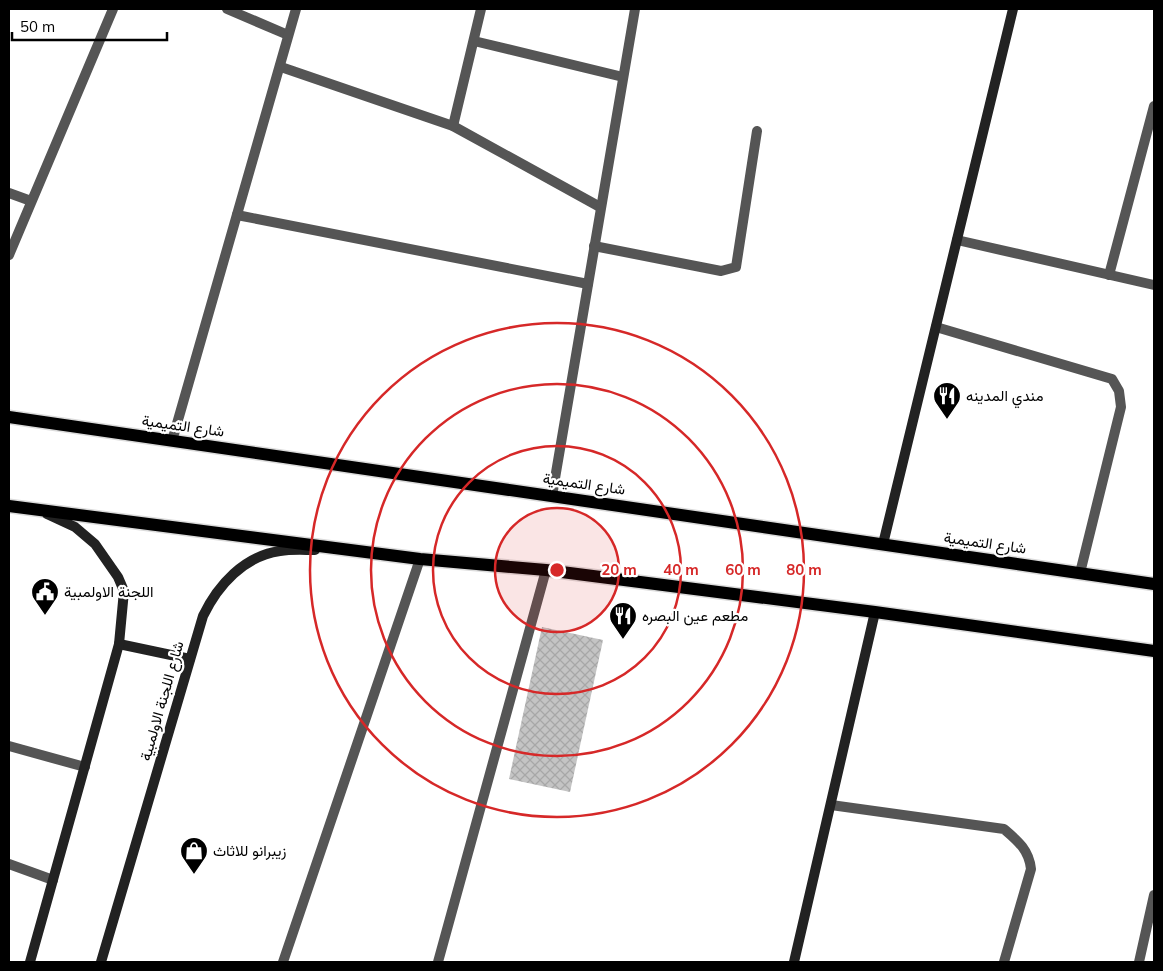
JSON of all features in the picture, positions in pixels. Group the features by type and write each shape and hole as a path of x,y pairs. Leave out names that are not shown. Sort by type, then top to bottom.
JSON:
{"main road":[{"path":"884,544 1013,9"},
{"name":"شارع التميمية","path":"9,417 1154,584"},
{"path":"9,506 350,548 420,559 546,570 875,612 1154,651"},
{"path":"30,962 119,644 124,592 118,577 96,544 75,527 39,510"},
{"name":"شارع اللجنة الاولمبية","path":"101,962 203,616 213,595 239,569 253,560 279,551 350,548"},
{"path":"794,962 875,612"},
{"path":"119,644 190,659"}],"street":[{"path":"9,255 113,9"},
{"path":"227,9 288,35"},
{"path":"172,441 281,67 296,9"},
{"path":"453,126 481,9"},
{"path":"552,496 635,9"},
{"path":"474,41 623,77"},
{"path":"281,67 453,126 600,207"},
{"path":"1109,274 1154,106"},
{"path":"594,246 721,272 736,267 756,131"},
{"path":"9,193 31,201"},
{"path":"237,215 588,284"},
{"path":"957,240 1154,285"},
{"path":"936,327 1112,379 1116,386 1121,407 1080,573"},
{"path":"283,962 420,559"},
{"path":"438,962 546,570"},
{"path":"9,746 85,767"},
{"path":"831,805 1004,829 1018,841 1029,855 1031,869 1004,962"},
{"path":"9,864 53,880"},
{"path":"1139,962 1154,895"}],"building":[{"path":"542,627 603,640 570,792 509,779"}],"place":[{"name":"مندي المدينه","path":"947,420"},
{"name":"اللجنة الاولمبية","path":"45,616"},
{"name":"مطعم عين البصره","path":"623,640"},
{"name":"زيبرانو للاثاث","path":"194,875"}]}
